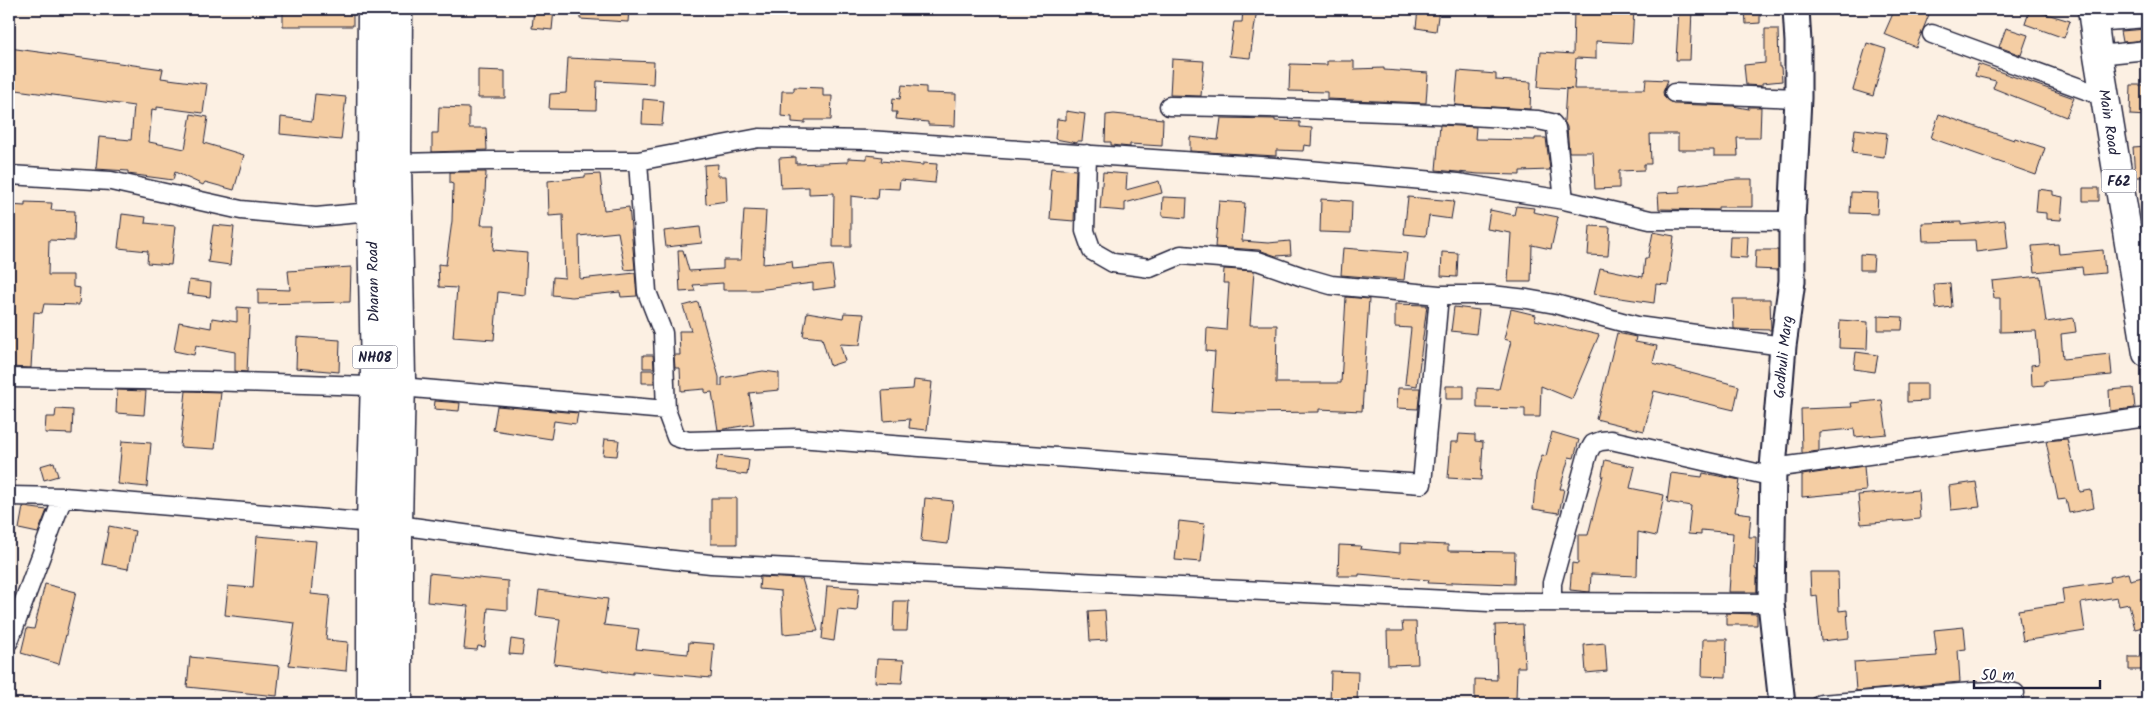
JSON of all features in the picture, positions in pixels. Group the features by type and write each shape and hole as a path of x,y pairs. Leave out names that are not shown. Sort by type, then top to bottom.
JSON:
{"main road":[{"name":"Dharan Road","path":"371,704 385,524 388,387 385,211 372,9"},
{"name":"Dharan Road","path":"385,211 397,163 398,9"},
{"name":"Godhuli Marg","path":"1782,704 1771,604 1774,472 1782,346 1792,281 1792,221 1798,98 1796,9"},
{"name":"Main Road","path":"2097,15 2105,97 2147,353"},
{"name":"Main Road","path":"2102,55 2147,304"},
{"name":"Dharan Road","path":"385,524 398,704"}],"street":[{"path":"2097,15 2147,18"},
{"path":"1932,34 2105,97"},
{"path":"2102,55 2147,50"},
{"path":"1674,93 1798,98"},
{"path":"1169,106 1292,108 1538,120 1552,123 1556,128 1564,200"},
{"path":"397,163 638,161 759,138 868,140 1087,154 1458,183 1564,200 1650,220 1792,221"},
{"path":"1087,154 1085,231 1092,251 1113,264 1150,268 1181,255 1258,261 1332,285 1439,295 1491,295 1527,299 1555,304 1637,326 1782,346"},
{"path":"638,161 647,292 664,332 666,410 676,437 688,441 798,438 1422,484 1439,295"},
{"path":"9,175 111,181 240,210 316,217 385,211"},
{"path":"9,378 206,381 388,387 666,410"},
{"path":"1552,601 1552,583 1588,453 1593,444 1601,441 1611,440 1774,472 2147,417"},
{"path":"9,496 63,497 385,524 581,550 711,564 1479,601 1771,604"},
{"path":"9,641 63,497"},
{"path":"1821,704 1972,692 1996,691 2015,693"}],"building":[{"path":"283,9 353,9 353,26 283,26"},
{"path":"534,9 554,9 552,30 532,28"},
{"path":"580,9 629,9 628,22 580,19"},
{"path":"1243,9 1257,9 1250,58 1229,56 1234,22 1242,22"},
{"path":"1418,9 1439,9 1436,31 1416,28"},
{"path":"1574,9 1634,9 1632,43 1596,41 1596,59 1576,58 1574,89 1645,89 1646,79 1668,80 1663,92 1664,97 1673,104 1733,106 1749,109 1748,107 1761,107 1760,138 1737,138 1738,156 1714,156 1714,150 1678,150 1678,134 1650,134 1651,164 1644,164 1644,170 1619,171 1619,188 1595,189 1593,152 1569,152 1567,127 1564,121 1566,89 1572,89 1538,87 1541,52 1573,54"},
{"path":"1679,9 1692,9 1690,60 1676,60"},
{"path":"1745,9 1760,9 1760,23 1746,24"},
{"path":"1895,9 1922,9 1930,12 1916,47 1884,34"},
{"path":"2030,9 2070,21 2064,38 2025,24"},
{"path":"2006,28 2028,35 2021,55 1999,47"},
{"path":"1765,29 1778,29 1779,67 1781,67 1782,81 1762,83 1762,86 1746,85 1744,65 1765,63"},
{"path":"2147,29 2147,40 2122,42 2120,31"},
{"path":"1867,43 1886,49 1873,96 1853,90"},
{"path":"9,48 163,69 161,78 207,84 203,113 157,107 157,110 152,109 149,142 185,149 191,114 208,117 204,143 244,155 234,190 205,182 203,185 175,172 173,180 128,174 128,171 96,169 99,137 131,140 134,106 9,89"},
{"path":"568,58 654,62 653,84 597,81 596,110 549,109 550,94 566,93"},
{"path":"1172,59 1204,61 1201,96 1170,95"},
{"path":"1327,61 1354,61 1354,69 1384,68 1384,70 1428,73 1426,103 1327,99 1327,92 1289,91 1290,64 1327,65"},
{"path":"1978,64 2074,98 2066,117 1993,88 1996,81 1975,76"},
{"path":"478,70 505,71 505,98 478,98"},
{"path":"1458,71 1496,74 1496,80 1531,82 1530,109 1455,105"},
{"path":"902,85 926,87 926,93 956,94 955,126 928,125 928,122 896,119 897,112 892,112 893,98 900,99"},
{"path":"2131,85 2147,85 2147,116 2130,115"},
{"path":"794,87 823,88 823,96 832,96 831,120 805,120 805,123 792,122 792,117 781,116 782,91 794,91"},
{"path":"315,94 346,97 341,140 280,134 281,117 312,121"},
{"path":"643,99 664,101 662,125 642,124"},
{"path":"439,107 469,108 469,128 486,128 487,150 432,152 432,133 438,133"},
{"path":"1066,111 1085,114 1082,141 1077,141 1077,143 1055,139 1057,119 1066,120"},
{"path":"1114,114 1163,119 1162,146 1130,144 1130,147 1111,145 1111,142 1105,142 1106,115"},
{"path":"1939,114 2014,140 2015,138 2045,148 2036,175 1931,138"},
{"path":"1221,118 1275,119 1275,121 1300,122 1300,127 1312,128 1311,146 1304,145 1303,151 1276,150 1276,156 1190,151 1190,137 1218,140"},
{"path":"1440,125 1476,127 1475,139 1535,140 1535,138 1546,138 1550,170 1520,171 1520,175 1436,170"},
{"path":"1855,129 1887,133 1884,157 1852,153"},
{"path":"2147,146 2147,177 2135,177 2133,147"},
{"path":"867,155 882,157 881,161 923,165 923,163 937,164 935,183 900,180 899,189 878,188 877,199 851,196 851,247 833,247 834,193 809,194 809,187 781,188 779,158 796,157 796,164 848,162 848,158 867,159"},
{"path":"718,164 717,176 726,176 727,201 706,204 704,165"},
{"path":"1051,168 1076,170 1074,221 1050,219 1052,190 1049,190"},
{"path":"450,172 486,172 481,225 495,225 493,250 527,253 525,295 498,292 494,340 453,337 457,288 439,287 438,264 446,265 452,221 453,184 450,183"},
{"path":"1103,172 1127,174 1126,190 1159,181 1162,193 1125,203 1125,211 1100,209"},
{"path":"600,174 604,210 629,207 635,269 625,270 618,232 579,236 580,279 635,273 637,296 621,297 620,292 572,297 552,295 553,277 565,278 563,215 549,216 548,181"},
{"path":"1752,179 1752,207 1718,207 1718,210 1659,209 1658,193 1680,192 1680,186"},
{"path":"2083,188 2099,188 2099,201 2083,201"},
{"path":"2038,189 2053,191 2053,195 2063,197 2061,220 2046,219 2046,213 2036,212"},
{"path":"1851,192 1878,193 1877,214 1850,213"},
{"path":"1163,197 1187,198 1186,218 1162,216"},
{"path":"1408,197 1454,201 1451,219 1429,216 1426,236 1404,234"},
{"path":"1321,199 1352,201 1351,233 1320,232"},
{"path":"1219,201 1245,203 1242,241 1268,243 1290,241 1291,255 1276,256 1259,250 1215,247"},
{"path":"25,202 52,203 51,210 75,211 74,241 49,240 48,275 73,275 73,287 80,288 79,305 44,304 42,313 34,312 31,368 9,367 9,205 25,206"},
{"path":"1516,206 1534,208 1533,212 1558,217 1551,249 1532,245 1531,282 1508,282 1511,233 1487,229 1490,210 1514,215"},
{"path":"744,210 766,211 763,264 792,261 793,269 832,265 835,287 813,290 813,283 757,290 723,290 723,283 693,285 695,291 680,292 678,250 683,250 689,271 723,269 723,260 741,260"},
{"path":"122,214 146,217 145,223 175,226 171,265 147,263 148,251 118,248"},
{"path":"2005,220 2008,248 1976,252 1975,240 1923,241 1922,223 1961,222 1961,225"},
{"path":"213,225 234,227 230,265 208,262"},
{"path":"1590,226 1610,227 1608,256 1588,255"},
{"path":"700,227 702,243 666,247 664,231"},
{"path":"1653,232 1674,236 1668,285 1656,284 1654,303 1594,294 1600,268 1643,277 1645,258 1648,258"},
{"path":"1730,236 1748,236 1747,258 1729,257"},
{"path":"2058,244 2059,254 2103,250 2105,273 2083,275 2082,267 2035,272 2032,246"},
{"path":"1343,248 1407,253 1404,280 1341,275"},
{"path":"1756,250 1778,250 1778,270 1755,269"},
{"path":"1442,252 1458,253 1457,277 1441,276"},
{"path":"1860,254 1874,255 1873,270 1860,270"},
{"path":"351,267 350,302 258,304 258,289 290,290 288,271"},
{"path":"1224,269 1254,271 1250,325 1277,325 1276,383 1341,383 1346,297 1369,299 1362,411 1319,409 1319,412 1244,413 1211,411 1215,352 1206,351 1207,328 1226,330 1229,283 1223,283"},
{"path":"2040,276 2046,322 2074,318 2076,332 2061,334 2063,359 2110,354 2112,375 2045,381 2045,385 2032,386 2031,365 2039,364 2036,331 2000,332 2000,298 1994,298 1992,281"},
{"path":"189,280 211,283 210,297 187,294"},
{"path":"1950,283 1952,307 1936,309 1934,284"},
{"path":"1733,299 1770,299 1771,330 1734,329"},
{"path":"698,302 719,377 719,386 722,386 722,378 763,371 779,373 779,390 749,393 754,424 718,430 712,392 705,393 705,389 681,391 680,368 675,368 674,355 680,355 679,331 691,331 683,306"},
{"path":"1395,304 1427,305 1417,386 1405,384 1411,328 1395,327"},
{"path":"237,307 250,308 247,372 235,371 235,352 196,345 194,355 174,351 179,322 211,328 212,318 237,322"},
{"path":"1454,307 1479,310 1476,334 1451,331"},
{"path":"1511,309 1536,315 1535,320 1599,335 1572,399 1541,386 1540,417 1525,417 1525,409 1477,408 1477,388 1499,389 1511,341 1504,339"},
{"path":"807,312 843,318 844,313 864,314 860,345 840,344 845,361 830,366 822,338 803,336"},
{"path":"1878,316 1903,317 1902,330 1878,330"},
{"path":"1840,320 1868,322 1867,349 1839,348"},
{"path":"1617,333 1636,337 1635,342 1657,346 1653,363 1739,386 1734,410 1654,391 1644,431 1596,419"},
{"path":"297,337 340,340 339,372 296,368"},
{"path":"1856,352 1878,355 1875,372 1854,369"},
{"path":"643,355 653,355 654,368 643,368"},
{"path":"642,370 654,370 654,383 642,383"},
{"path":"914,380 932,382 927,430 909,428 910,419 884,421 882,391 913,389"},
{"path":"1907,384 1927,384 1927,401 1907,402"},
{"path":"1446,386 1464,386 1464,399 1446,399"},
{"path":"1398,388 1420,388 1418,409 1397,408"},
{"path":"2133,388 2135,408 2110,411 2109,390"},
{"path":"117,390 146,391 144,415 116,413"},
{"path":"186,391 221,392 215,449 180,447"},
{"path":"1882,400 1887,434 1855,437 1854,429 1819,432 1819,451 1802,453 1801,409 1852,407 1851,403"},
{"path":"435,401 460,403 459,411 434,409"},
{"path":"497,406 578,413 576,424 554,421 551,439 493,430"},
{"path":"56,409 73,410 72,434 45,433 46,417 55,417"},
{"path":"1552,432 1579,440 1574,458 1569,457 1560,489 1564,489 1559,513 1533,509 1536,475 1542,455 1546,456"},
{"path":"1459,434 1475,435 1475,441 1483,442 1481,480 1448,478 1451,442 1458,442"},
{"path":"605,439 619,440 617,456 603,455"},
{"path":"2067,439 2072,461 2074,461 2080,492 2091,490 2094,508 2069,513 2066,499 2058,500 2046,441"},
{"path":"122,441 151,443 147,487 118,484"},
{"path":"718,456 749,460 747,475 715,471"},
{"path":"1605,460 1635,467 1630,488 1664,495 1656,536 1638,532 1637,576 1591,574 1590,592 1570,590 1572,563 1578,564 1578,535 1588,535"},
{"path":"54,462 58,476 44,480 40,466"},
{"path":"1864,466 1866,491 1802,497 1802,475"},
{"path":"1671,473 1702,477 1703,473 1740,480 1735,512 1751,514 1749,537 1756,537 1755,569 1757,570 1757,592 1729,592 1733,533 1701,530 1701,535 1688,534 1691,506 1667,502"},
{"path":"1976,482 1980,507 1951,510 1949,486"},
{"path":"1918,490 1920,519 1861,524 1858,495"},
{"path":"711,498 737,498 737,544 711,544"},
{"path":"925,498 953,501 948,544 921,541"},
{"path":"23,507 47,510 38,533 19,529"},
{"path":"1179,521 1205,524 1201,562 1175,560"},
{"path":"109,526 135,531 128,569 102,564"},
{"path":"257,536 316,541 311,594 330,596 326,640 348,642 346,671 289,665 295,623 225,615 228,586 253,588"},
{"path":"1400,543 1448,545 1448,551 1515,552 1514,584 1428,583 1429,580 1359,574 1359,576 1338,576 1339,545 1361,546 1360,549 1400,553"},
{"path":"1810,572 1838,572 1839,611 1847,610 1849,638 1821,641 1817,595 1811,596"},
{"path":"429,573 508,581 508,610 488,608 485,647 478,646 477,650 464,649 468,606 427,602"},
{"path":"2128,573 2130,580 2147,576 2147,626 2135,629 2129,604 2119,606 2117,597 2081,603 2085,631 2023,641 2018,610 2064,603 2062,589 2110,582 2109,577"},
{"path":"760,577 802,579 818,631 783,634 781,591 759,589"},
{"path":"45,584 76,592 59,664 21,653 27,628 34,629"},
{"path":"827,586 859,588 857,611 838,609 834,641 822,639"},
{"path":"539,590 608,599 604,625 639,629 636,649 688,654 689,642 714,644 711,678 633,671 633,674 554,664 560,619 536,616"},
{"path":"894,601 909,601 907,631 893,631"},
{"path":"1105,610 1107,640 1090,641 1088,611"},
{"path":"1726,613 1757,614 1757,625 1726,625"},
{"path":"1402,622 1416,622 1418,664 1388,665 1387,631 1403,631"},
{"path":"1523,624 1525,667 1517,667 1516,699 1510,699 1510,704 1475,704 1475,679 1497,680 1495,625"},
{"path":"1964,627 1966,649 1958,650 1960,682 1856,691 1854,662 1937,656 1934,630"},
{"path":"511,639 524,641 522,655 509,654"},
{"path":"1703,639 1727,639 1726,677 1702,676"},
{"path":"1605,643 1607,671 1586,673 1584,645"},
{"path":"190,657 280,666 277,696 187,687"},
{"path":"2129,657 2145,657 2145,670 2129,670"},
{"path":"877,659 904,660 902,683 875,682"},
{"path":"1331,671 1358,672 1357,704 1330,704"}]}
